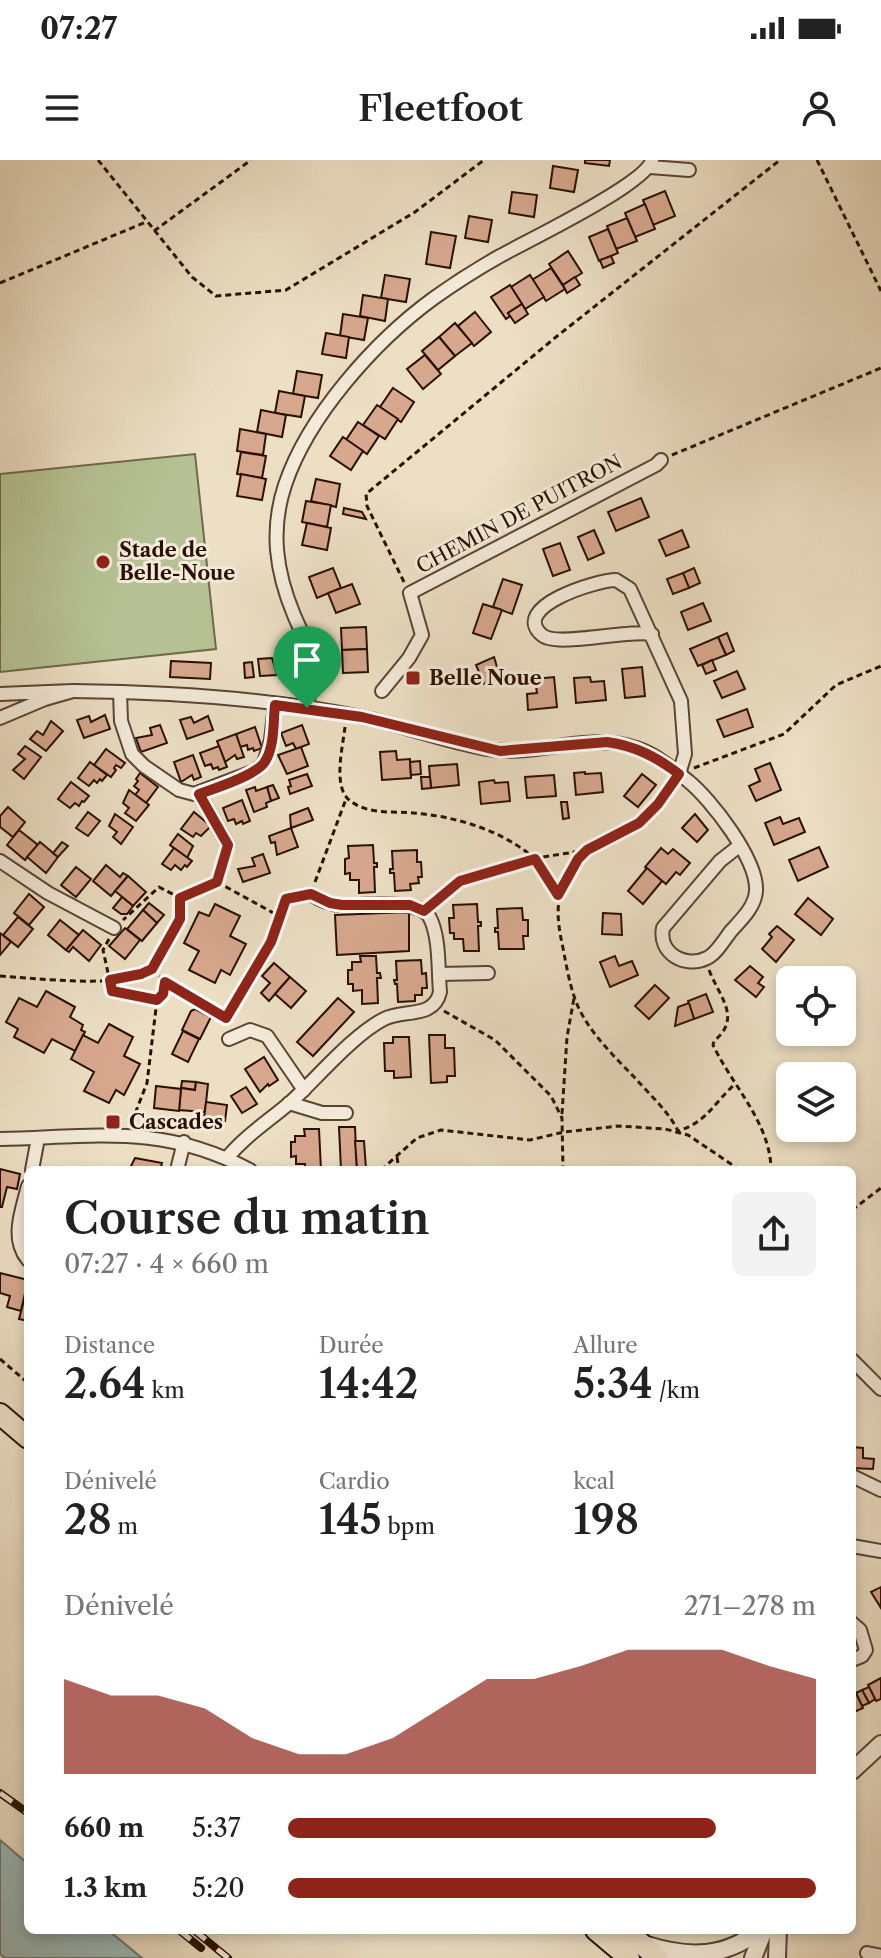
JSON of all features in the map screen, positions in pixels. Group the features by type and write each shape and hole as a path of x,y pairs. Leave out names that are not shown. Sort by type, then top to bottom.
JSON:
{"main road":[{"path":"0,1414 24,1435"},
{"path":"606,1934 658,1958"}],"street":[{"path":"307,708 311,661 284,587 275,541 282,496 292,466 308,435 354,373 431,300 497,258 622,188 651,164 689,170"},
{"name":"CHEMIN DE PUITRON","path":"382,691 409,658 422,635 410,593 661,460"},
{"path":"652,634 629,632 557,640 541,635 535,618 543,605 595,584 616,580 630,589 652,634 681,701 685,754 679,774"},
{"path":"0,718 73,691"},
{"path":"120,692 121,721 132,754 179,790 199,794 255,771 264,763 271,740 275,705"},
{"path":"0,694 120,692 307,708 500,751 607,742 622,744 655,757 697,788 719,812 739,846 754,876 755,895 749,910 706,959 690,961 667,952 662,943 663,928 720,861 739,846"},
{"path":"199,794 228,845"},
{"path":"0,862 48,893 114,928"},
{"path":"227,1158 369,1029 385,1019 427,1010 434,1006 440,992 432,923 424,911 410,905 342,905 311,894"},
{"path":"439,974 488,973"},
{"path":"229,1039 248,1030 267,1036 304,1090"},
{"path":"289,1103 322,1113 346,1113"},
{"path":"0,1139 127,1135 184,1142 242,1166"},
{"path":"33,1166 38,1138"},
{"path":"178,1166 184,1142"},
{"path":"24,1206 18,1235 24,1255"},
{"path":"856,1364 881,1389"},
{"path":"856,1478 881,1490"},
{"path":"856,1547 881,1551"},
{"path":"856,1626 866,1650 856,1658"},
{"path":"856,1767 881,1744"},
{"path":"630,1943 681,1956 708,1957 728,1952 756,1934"},
{"path":"753,1958 761,1934"},
{"path":"775,1956 778,1934"},
{"path":"867,1953 881,1956"}],"path":[{"path":"98,160 192,277 216,296 286,290 415,212 484,160"},
{"path":"154,231 251,160"},
{"path":"410,593 367,506 366,494 556,337 780,160"},
{"path":"817,160 881,291"},
{"path":"0,283 146,222"},
{"path":"661,460 881,368"},
{"path":"678,1131 605,1046 574,998 560,935 558,895 578,859 587,850 639,823 658,804 679,774 784,734 836,685 881,666"},
{"path":"346,715 341,782 347,798 366,809 379,812 427,814 477,826 535,859 558,895"},
{"path":"226,1018 271,942 286,899 311,894 347,798"},
{"path":"217,882 228,845"},
{"path":"424,911 460,881 535,859 587,850"},
{"path":"180,898 217,882"},
{"path":"217,882 279,916"},
{"path":"157,1000 112,991 103,950 114,928 159,887 180,898"},
{"path":"0,976 78,981 110,980 141,974 152,969 180,919 180,898"},
{"path":"706,959 729,1018 726,1031 713,1045 767,1142 770,1166"},
{"path":"152,969 165,982 248,1030"},
{"path":"127,1135 147,1083 157,1000 163,994 165,982"},
{"path":"562,1118 568,1024 574,998"},
{"path":"434,1006 495,1040 542,1084 557,1104 562,1118 563,1166"},
{"path":"678,1131 703,1120 719,1098 735,1084"},
{"path":"386,1166 417,1138 441,1130 530,1140 564,1132 619,1126 678,1131 734,1166"},
{"path":"397,1157 398,1166"},
{"path":"856,1207 881,1188"},
{"path":"0,1359 24,1380"}],"green space":[{"name":"Stade de Belle-Noue","path":"195,454 216,649 0,672 0,474"}],"water":[{"path":"0,1840 24,1861 24,1934 113,1934 142,1958 5,1958 0,1954"}],"building":[{"path":"585,160 610,160 609,166 585,163"},
{"path":"553,166 578,170 574,192 550,188"},
{"path":"665,191 675,216 653,225 643,200"},
{"path":"512,192 537,195 534,217 509,213"},
{"path":"645,204 655,229 635,237 625,213"},
{"path":"469,216 492,220 488,242 465,238"},
{"path":"627,218 637,241 616,249 607,226"},
{"path":"608,229 618,253 599,261 589,237"},
{"path":"431,232 456,236 450,268 426,264"},
{"path":"568,251 582,273 563,285 549,264"},
{"path":"611,256 614,263 603,268 600,260"},
{"path":"551,268 565,289 546,301 532,280"},
{"path":"385,275 410,279 406,302 381,298"},
{"path":"530,275 544,297 525,309 511,287"},
{"path":"575,277 580,285 567,293 563,285"},
{"path":"510,285 522,304 508,313 510,316 506,319 491,297"},
{"path":"363,295 388,299 385,321 360,316"},
{"path":"522,304 528,314 515,323 508,313"},
{"path":"475,312 491,332 474,346 458,326"},
{"path":"343,314 368,318 364,340 340,336"},
{"path":"455,323 472,343 455,356 439,337"},
{"path":"326,333 349,337 346,358 322,354"},
{"path":"439,337 455,356 438,370 422,351"},
{"path":"425,355 441,374 423,389 407,369"},
{"path":"297,371 322,375 318,398 293,394"},
{"path":"393,388 414,402 401,422 380,407"},
{"path":"279,391 305,396 301,417 275,413"},
{"path":"377,405 398,419 385,439 363,425"},
{"path":"261,410 286,415 282,437 257,432"},
{"path":"358,422 379,436 367,454 346,440"},
{"path":"240,429 266,434 263,455 237,451"},
{"path":"343,437 363,451 351,470 330,456"},
{"path":"241,452 266,456 262,478 237,474"},
{"path":"241,474 266,479 262,500 237,496"},
{"path":"316,479 340,484 336,507 311,501"},
{"path":"641,498 649,517 616,531 608,512"},
{"path":"306,501 331,505 327,527 302,522"},
{"path":"344,508 362,512 366,519 343,514"},
{"path":"307,523 331,528 327,550 302,545"},
{"path":"594,530 604,553 588,560 578,537"},
{"path":"682,530 689,547 666,556 659,540"},
{"path":"560,543 570,570 553,576 543,549"},
{"path":"333,568 341,588 317,598 309,577"},
{"path":"694,568 700,583 689,588 683,573"},
{"path":"683,573 689,588 673,594 667,579"},
{"path":"503,579 522,585 512,614 493,607"},
{"path":"352,584 360,604 336,613 328,593"},
{"path":"703,603 711,621 688,630 681,612"},
{"path":"483,604 502,610 491,639 473,633"},
{"path":"366,627 367,649 342,650 341,628"},
{"path":"727,633 734,651 726,655 718,637"},
{"path":"718,637 726,655 698,666 690,649"},
{"path":"367,649 368,672 343,673 342,650"},
{"path":"494,657 500,677 484,684 476,665"},
{"path":"272,658 277,675 260,676 258,659"},
{"path":"712,660 716,670 706,674 702,665"},
{"path":"171,661 211,663 210,679 170,677"},
{"path":"252,662 254,677 245,678 244,663"},
{"path":"642,667 645,696 625,698 622,669"},
{"path":"737,671 745,689 722,698 714,681"},
{"path":"554,677 557,707 528,710 527,694 537,693 535,679"},
{"path":"590,677 591,682 604,681 606,700 576,703 574,678"},
{"path":"747,709 753,727 724,737 717,720"},
{"path":"105,715 110,729 84,738 77,720 89,716 91,722"},
{"path":"208,716 213,730 187,739 180,720 191,717 194,723"},
{"path":"51,721 63,731 46,751 30,739 37,731 43,735"},
{"path":"160,725 167,743 141,752 136,738 152,735 150,728"},
{"path":"302,725 309,744 296,749 293,743 286,746 281,733"},
{"path":"255,727 262,748 254,751 253,748 248,750 247,745 240,747 236,734"},
{"path":"236,734 244,757 237,759 235,755 225,762 217,741"},
{"path":"25,746 41,757 24,779 13,770 25,759 18,754"},
{"path":"219,746 227,767 219,770 218,767 213,769 211,764 205,766 200,753"},
{"path":"301,747 308,766 287,774 278,755"},
{"path":"106,749 125,763 121,768 116,765 111,777 94,765"},
{"path":"396,751 397,760 410,759 411,778 382,780 380,752"},
{"path":"193,755 201,777 194,780 192,775 181,782 174,762"},
{"path":"420,761 421,774 411,775 410,762"},
{"path":"90,762 107,775 97,783 94,780 89,786 78,778"},
{"path":"770,763 781,790 756,801 749,786 760,781 755,769"},
{"path":"457,764 459,785 431,788 429,766"},
{"path":"140,773 158,787 146,803 135,795 139,790 134,786"},
{"path":"574,773 601,773 603,792 576,795"},
{"path":"307,774 312,786 290,794 289,780"},
{"path":"642,774 656,785 638,807 624,796"},
{"path":"554,775 556,796 527,798 525,777"},
{"path":"421,777 430,777 431,788 422,789"},
{"path":"494,780 495,783 508,782 510,801 481,804 479,782"},
{"path":"71,782 89,796 79,806 75,803 70,808 58,799"},
{"path":"273,785 279,798 271,801 267,787"},
{"path":"255,787 256,791 267,787 271,801 266,803 267,807 254,812 246,790"},
{"path":"129,790 149,805 136,821 125,813 129,808 123,803"},
{"path":"242,800 250,821 236,824 234,819 228,821 223,808"},
{"path":"561,802 567,802 569,818 563,819"},
{"path":"8,807 25,822 13,837 0,827 0,816"},
{"path":"308,808 313,820 291,828 290,815"},
{"path":"88,812 100,821 88,836 76,828"},
{"path":"194,812 211,826 201,836 196,833 193,837 181,829"},
{"path":"115,814 133,827 121,844 113,837 117,832 109,826"},
{"path":"695,814 708,830 697,842 682,828"},
{"path":"780,817 783,824 799,818 805,832 774,845 765,823"},
{"path":"291,828 298,847 277,855 275,842 271,843 269,836"},
{"path":"19,830 38,845 25,860 7,845"},
{"path":"178,834 193,846 187,858 170,845"},
{"path":"40,842 58,857 46,873 27,857"},
{"path":"62,842 68,846 58,857 53,853"},
{"path":"373,845 374,863 377,863 374,867 375,892 359,893 359,880 350,880 350,873 345,874 348,846"},
{"path":"819,847 828,867 798,881 789,860"},
{"path":"174,848 192,861 181,870 175,865 171,870 162,864"},
{"path":"661,848 668,854 673,849 690,863 680,875 676,872 666,884 645,867"},
{"path":"417,850 422,877 418,877 419,883 410,884 411,890 395,891 394,873 390,873 393,869 392,851"},
{"path":"263,854 270,873 243,882 238,869 255,866 252,858"},
{"path":"106,865 120,877 123,873 128,876 111,896 93,881"},
{"path":"76,867 91,879 76,897 61,885"},
{"path":"647,868 662,881 643,904 628,891"},
{"path":"128,876 146,892 133,906 115,891"},
{"path":"29,894 44,907 29,925 14,913"},
{"path":"122,897 133,906 127,914 113,908"},
{"path":"808,898 833,919 821,935 795,914"},
{"path":"149,903 164,915 157,923 143,910"},
{"path":"215,904 240,916 230,936 246,944 230,975 221,970 215,983 189,970 199,951 184,943 199,912 209,916"},
{"path":"477,904 478,922 481,922 478,926 479,951 464,951 463,939 454,939 454,933 450,933 449,918 454,918 453,905"},
{"path":"522,908 523,920 528,920 528,936 523,936 524,949 499,949 498,932 495,932 498,928 497,909"},
{"path":"143,910 157,923 142,941 127,929"},
{"path":"409,912 409,951 337,955 335,915"},
{"path":"603,913 621,914 622,935 602,934"},
{"path":"18,917 33,929 18,947 3,935"},
{"path":"60,920 79,935 66,950 48,935"},
{"path":"777,926 794,940 776,962 762,949"},
{"path":"125,928 140,940 125,959 109,946"},
{"path":"83,930 101,945 89,961 73,947 69,952 66,950"},
{"path":"0,933 11,942 0,955"},
{"path":"360,956 376,956 377,973 381,978 377,978 378,1003 362,1004 362,990 353,991 353,984 348,984 348,970 352,970 352,962 361,962"},
{"path":"615,956 619,966 632,961 638,975 610,987 600,962"},
{"path":"421,960 427,988 422,988 422,995 415,995 415,1001 398,1002 394,980 397,980 396,961"},
{"path":"274,963 290,977 269,1001 261,993 270,983 262,976"},
{"path":"750,966 763,977 758,983 764,987 756,997 735,980"},
{"path":"290,977 306,991 291,1008 275,994"},
{"path":"655,985 669,998 649,1019 635,1006"},
{"path":"46,991 75,1007 70,1017 83,1025 81,1030 85,1032 75,1051 52,1039 44,1053 14,1037 18,1029 6,1022 19,998 37,1007"},
{"path":"706,994 713,1012 694,1019 688,1001"},
{"path":"338,998 354,1012 313,1056 297,1042"},
{"path":"689,1003 694,1019 675,1026 678,1007"},
{"path":"195,1009 211,1017 200,1039 182,1030"},
{"path":"109,1024 133,1037 124,1056 140,1064 124,1095 116,1090 109,1103 84,1091 94,1072 71,1059 83,1035 98,1043"},
{"path":"183,1031 199,1039 188,1062 172,1054"},
{"path":"429,1035 445,1035 445,1048 454,1048 455,1076 447,1076 447,1082 431,1083"},
{"path":"393,1037 409,1037 411,1077 394,1078 394,1071 385,1071 384,1043 393,1043"},
{"path":"264,1057 278,1080 260,1092 245,1069"},
{"path":"182,1081 196,1082 195,1090 181,1088"},
{"path":"196,1082 208,1084 205,1112 179,1110 181,1088 195,1090"},
{"path":"156,1086 181,1089 179,1111 154,1108"},
{"path":"246,1087 257,1104 242,1113 231,1096"},
{"path":"206,1102 227,1105 225,1121 204,1119"},
{"path":"339,1127 355,1127 357,1166 341,1166"},
{"path":"304,1129 319,1129 321,1166 296,1164 296,1156 291,1157 291,1142 295,1142 295,1136 305,1136"},
{"path":"355,1141 364,1141 366,1166 357,1166"},
{"path":"135,1158 162,1163 161,1166 131,1166"},
{"path":"0,1169 20,1174 17,1189 7,1187 2,1207 0,1207"},
{"path":"0,1273 24,1279 21,1311 7,1307 10,1296 0,1293"},
{"path":"24,1300 24,1320 19,1319"},
{"path":"856,1447 863,1448 863,1458 874,1459 873,1469 856,1468"},
{"path":"881,1587 881,1608 871,1592"},
{"path":"881,1678 881,1699 876,1701 868,1685"},
{"path":"869,1687 875,1699 869,1703 862,1690"},
{"path":"862,1690 869,1703 862,1706 856,1693"},
{"path":"856,1693 863,1708 856,1711"}],"railway":[{"path":"0,1793 24,1810"},
{"path":"184,1934 201,1948"},
{"path":"199,1934 228,1958"}],"place":[{"name":"Stade de Belle-Noue","path":"103,562"},
{"name":"Belle Noue","path":"413,678"},
{"name":"Cascades","path":"113,1122"}],"route":[{"path":"275,705 307,708 362,717 500,751 607,742 622,744 655,757 679,774 658,804 639,823 587,850 578,859 558,895 535,859 460,881 424,911 410,905 342,905 311,894 286,899 271,942 226,1018 165,982 163,994 157,1000 112,991 110,980 152,969 180,919 180,898 217,882 228,845 199,794 255,771 264,763 271,740 275,705"}]}
